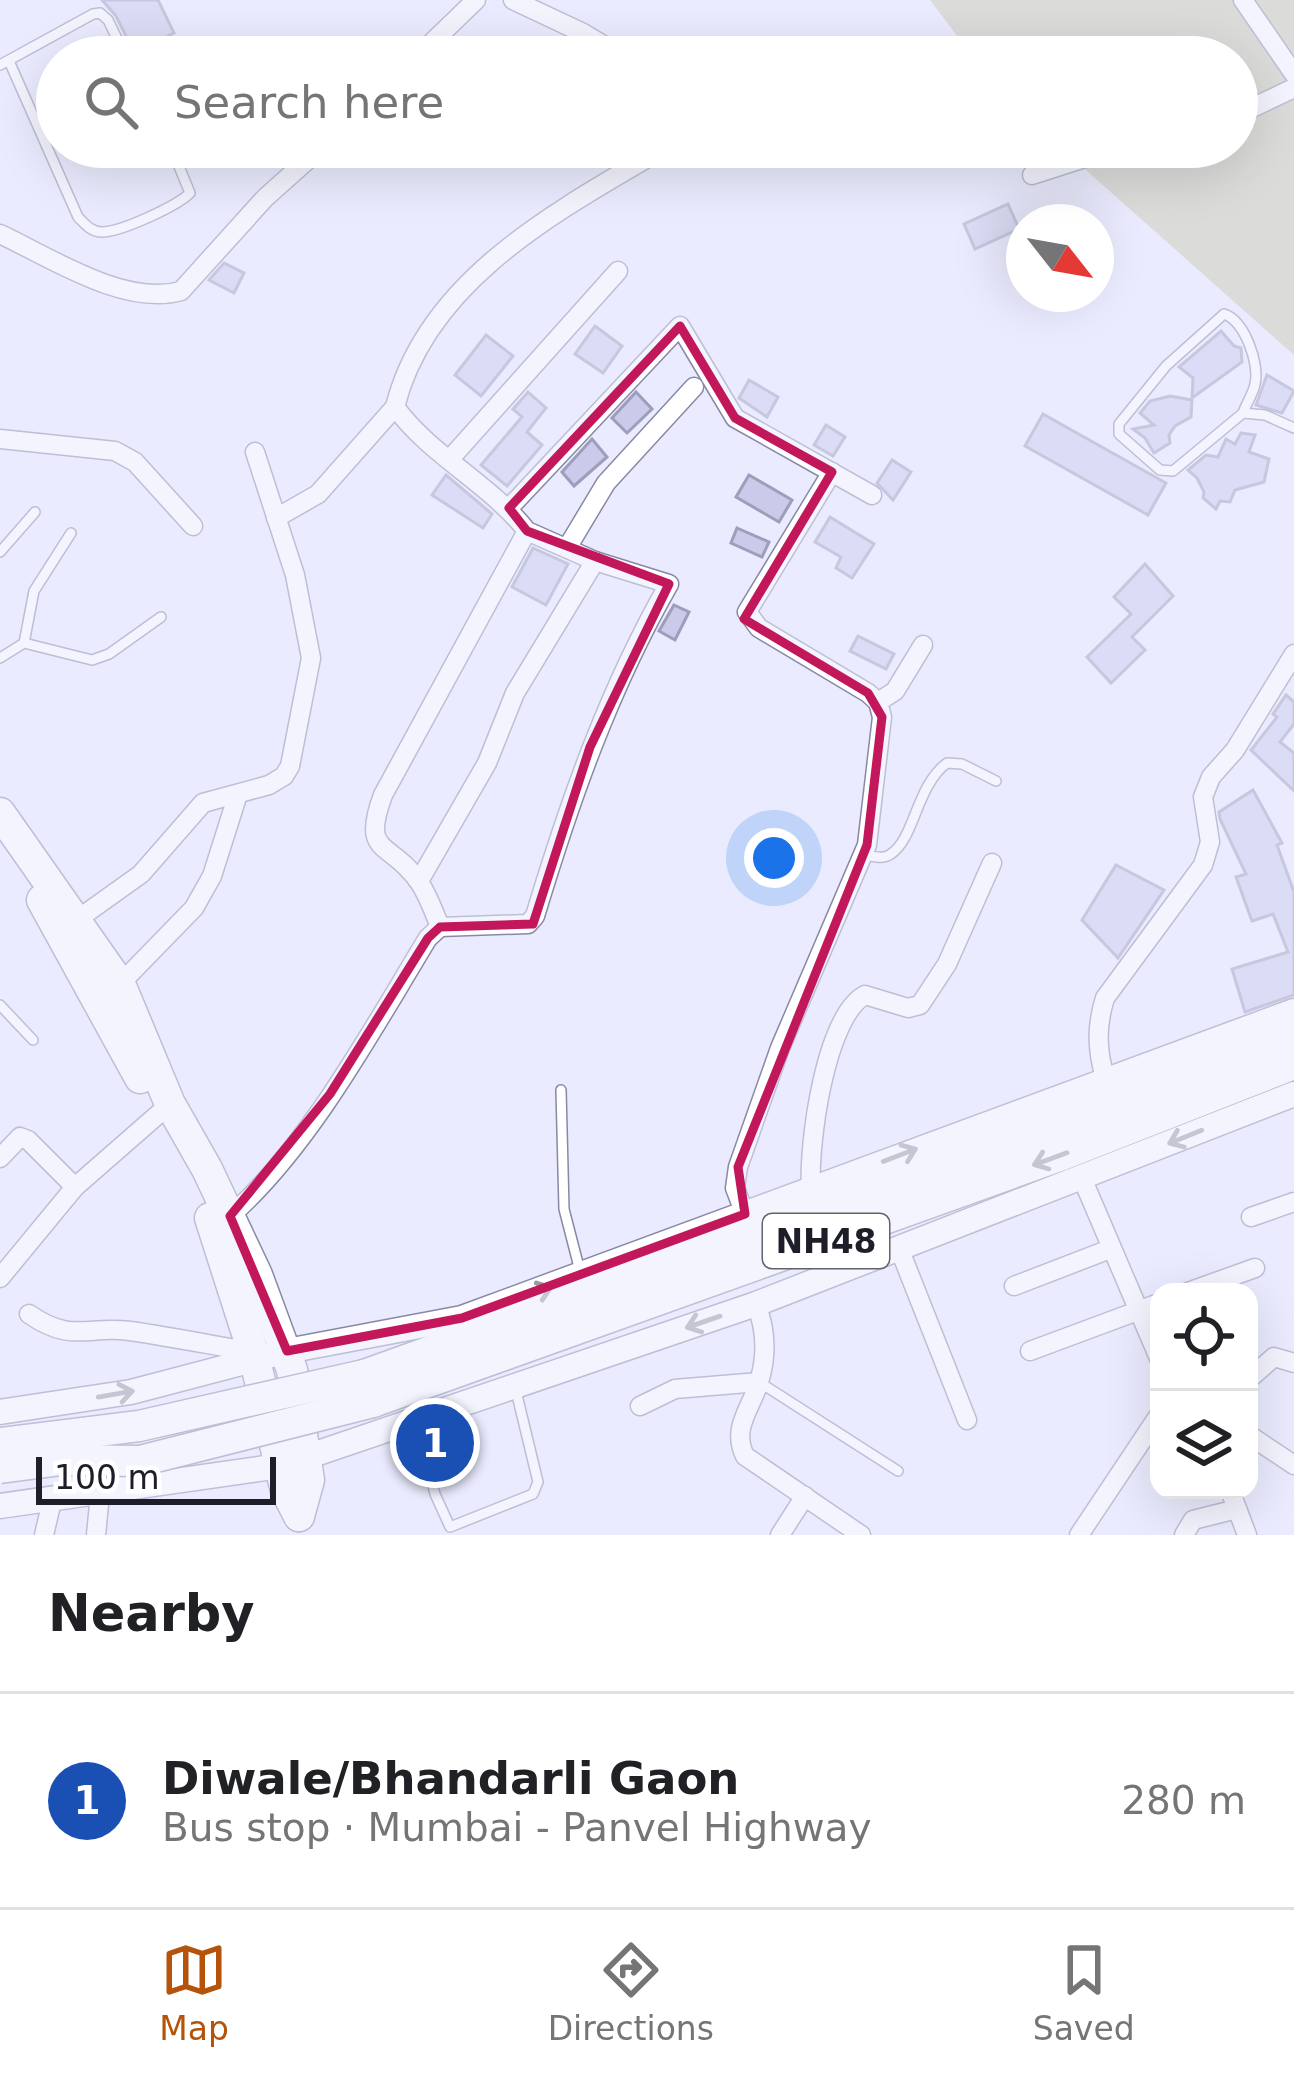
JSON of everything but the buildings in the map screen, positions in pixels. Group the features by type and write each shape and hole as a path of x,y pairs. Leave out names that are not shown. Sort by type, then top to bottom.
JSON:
{"main road":[{"path":"0,813 120,984 208,1212 292,1462 308,1480 303,1526"},
{"path":"0,842 74,952 230,1216 287,1351 292,1462"},
{"name":"NH48","path":"0,1468 61,1460 140,1461 368,1389 1047,1130 1282,1068 1294,1033"},
{"name":"NH48","path":"0,1443 368,1389"}],"street":[{"path":"439,36 476,0"},
{"path":"513,0 588,36"},
{"path":"1244,0 1294,74"},
{"path":"1258,105 1294,88"},
{"path":"0,234 121,290 164,296 181,291 299,168"},
{"path":"276,518 318,494 395,407 415,354 454,297 505,250 634,168"},
{"path":"1032,175 1054,168"},
{"path":"448,460 618,271"},
{"path":"509,508 680,326 736,418 872,495"},
{"path":"567,548 605,483 694,387"},
{"path":"230,1216 261,1190 335,1086 428,938 440,927 527,924 535,916 561,823 590,747 624,667 669,584 595,561 527,531 509,508 412,430 395,407"},
{"path":"0,439 116,451 135,462 193,526"},
{"path":"78,919 146,869 203,803 269,785 290,766 307,691 306,620 255,452"},
{"path":"745,1214 735,1188 738,1167 779,1048 863,855 882,717 878,702 759,628 747,612 832,472"},
{"path":"440,927 419,880 376,840 372,825 383,795 527,531"},
{"path":"419,880 487,763 515,693 595,561"},
{"path":"878,702 895,691 923,645"},
{"path":"1105,1078 1097,1021 1105,998 1203,865 1210,842 1202,796 1294,654"},
{"path":"120,984 194,908 212,876 238,794"},
{"path":"811,1189 809,1166 819,1097 841,1026 854,1001 866,995 908,1008 920,1005 947,964 992,863"},
{"path":"0,1412 131,1392 254,1356 462,1318 1294,1011"},
{"path":"0,1507 292,1462 756,1304 1082,1178 1282,1068"},
{"path":"0,1278 75,1187 164,1107"},
{"path":"0,1158 20,1136 75,1187"},
{"path":"1082,1178 1150,1339"},
{"path":"1251,1216 1294,1202"},
{"path":"899,1248 967,1420"},
{"path":"1014,1286 1110,1249"},
{"path":"1214,1283 1256,1268"},
{"path":"756,1304 766,1342 759,1382 740,1426 738,1443 745,1456 861,1535"},
{"path":"1030,1352 1150,1306"},
{"path":"29,1314 72,1333 122,1329 254,1356"},
{"path":"1258,1371 1274,1357 1294,1363"},
{"path":"640,1406 675,1389 759,1382"},
{"path":"1079,1535 1150,1428"},
{"path":"1258,1441 1294,1465"},
{"path":"96,1535 100,1494"},
{"path":"780,1535 805,1496"},
{"path":"1184,1535 1193,1520 1233,1499 1246,1535"},
{"path":"44,1535 52,1501"}],"lane":[{"path":"57,36 100,14 116,36"},
{"path":"36,47 4,63 36,130"},
{"path":"54,168 78,217 88,229 104,232 180,203 190,193 180,168"},
{"path":"1243,413 1256,377 1242,328 1224,314 1166,366 1118,424 1119,434 1160,470 1173,471 1243,413 1265,415 1294,428"},
{"path":"0,552 35,512"},
{"path":"24,643 34,591 71,533"},
{"path":"0,658 24,643 92,660 109,654 161,617"},
{"path":"863,855 881,857 895,851 926,786 947,763 962,764 996,781"},
{"path":"0,1005 33,1040"},
{"path":"561,1090 564,1208 582,1276"},
{"path":"759,1382 898,1471"},
{"path":"418,1419 435,1494 450,1526 533,1494 538,1482 515,1386"}],"highlighted area":[{"path":"680,326 735,418 832,472 744,619 868,693 882,717 867,845 738,1167 745,1214 462,1318 287,1351 230,1216 330,1094 428,938 440,927 533,924 590,747 669,584 527,531 509,508"}],"green space":[{"path":"930,0 1294,0 1294,355 1084,168 1258,168 1258,36 957,36"}],"place":[{"name":"Diwale/Bhandarli Gaon","path":"435,1443"}]}
